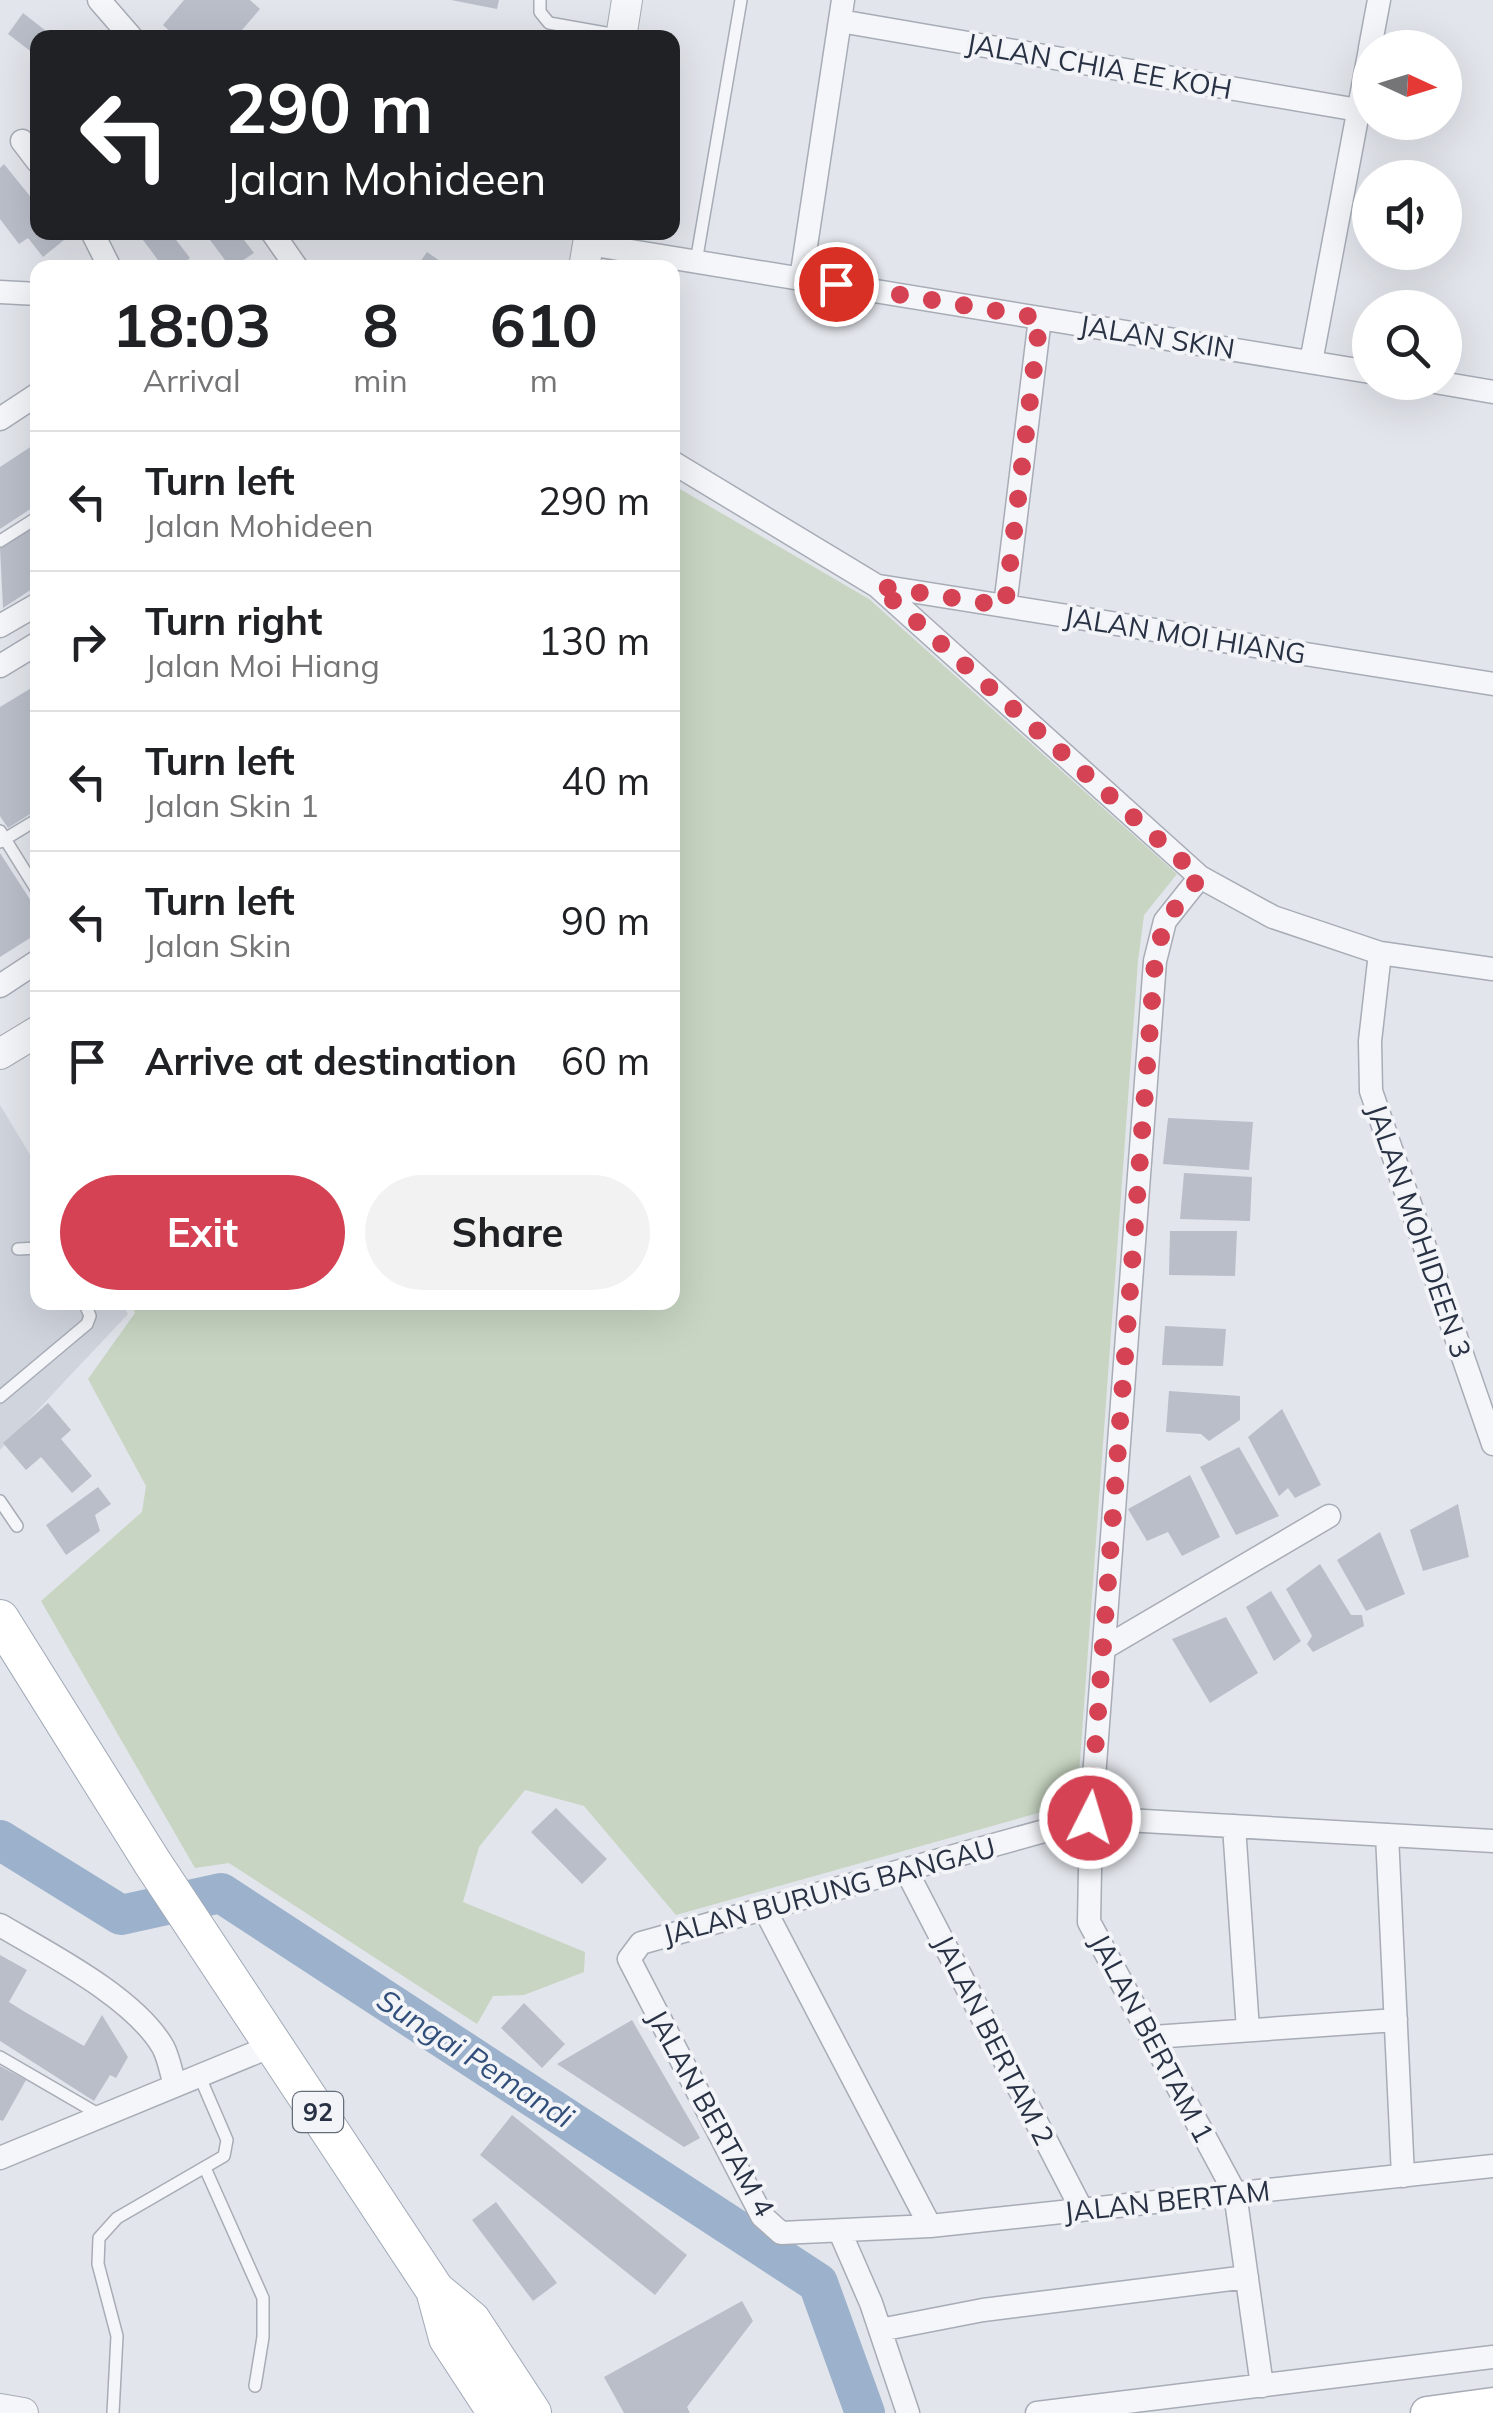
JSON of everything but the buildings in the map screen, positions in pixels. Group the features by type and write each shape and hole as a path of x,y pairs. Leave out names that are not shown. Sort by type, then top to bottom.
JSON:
{"main road":[{"name":"92","path":"0,1620 152,1862 435,2290 471,2320 532,2413"},
{"name":"92","path":"435,2290 448,2338 486,2406"},
{"path":"1427,2413 1493,2404"}],"street":[{"path":"98,0 126,30"},
{"path":"118,18 135,0"},
{"path":"622,30 627,0"},
{"path":"1373,30 1379,0"},
{"path":"802,279 842,11"},
{"name":"JALAN CHIA EE KOH","path":"842,11 1352,109"},
{"path":"1311,362 1352,140"},
{"path":"22,141 30,152"},
{"name":"JALAN SKIN","path":"587,248 696,262 1352,369"},
{"path":"0,292 30,294"},
{"path":"1005,606 1040,318"},
{"path":"1462,387 1493,392"},
{"path":"4,407 30,397"},
{"path":"680,467 877,586 1200,877 1273,917 1380,954 1493,969"},
{"name":"JALAN MOI HIANG","path":"877,586 1493,684"},
{"path":"0,626 30,609"},
{"path":"0,666 30,648"},
{"name":"JALAN BERTAM 1","path":"1200,877 1165,921 1155,961 1106,1647 1090,1818 1088,1918 1235,2194 1262,2386"},
{"name":"JALAN MOHIDEEN 3","path":"1380,954 1369,1055 1371,1091 1493,1444"},
{"path":"0,986 30,966"},
{"path":"0,1054 30,1036"},
{"path":"1106,1647 1329,1516"},
{"name":"JALAN BURUNG BANGAU","path":"641,1942 1090,1818 1493,1841"},
{"path":"1234,1826 1248,2030"},
{"path":"1387,1835 1403,2176"},
{"name":"JALAN BERTAM 2","path":"906,1870 1082,2210"},
{"path":"765,1910 930,2226"},
{"path":"0,1925 88,1977 123,2006 163,2047 175,2085"},
{"name":"JALAN BERTAM 4","path":"641,1942 630,1952 630,1966 762,2216 781,2232 840,2232"},
{"path":"1153,2037 1396,2020"},
{"path":"0,2158 274,2045"},
{"name":"JALAN BERTAM","path":"840,2232 930,2226 1493,2166"},
{"path":"840,2232 908,2413"},
{"path":"880,2330 983,2310 1247,2278"},
{"path":"1037,2413 1493,2357"},
{"path":"0,2409 23,2413"}],"lane":[{"path":"540,0 540,12 549,23 588,30"},
{"path":"696,262 741,0"},
{"path":"0,541 30,522"},
{"path":"30,823 2,837 30,880"},
{"path":"18,1249 30,1248"},
{"path":"0,1397 86,1324 90,1316 87,1310"},
{"path":"0,1501 17,1526"},
{"path":"0,2057 101,2116"},
{"path":"113,2413 117,2336 98,2264 99,2238 117,2218 224,2156 228,2145 199,2075"},
{"path":"206,2168 263,2298 263,2337 254,2386"}],"shaded area":[{"path":"0,1105 30,1154 30,1310 125,1310 128,1314 0,1450"}],"green space":[{"path":"680,489 869,599 1177,874 1144,915 1138,961 1077,1802 676,1915 584,1806 525,1790 479,1847 463,1902 585,1952 584,1972 524,1995 493,1996 477,2024 229,1863 195,1868 41,1601 142,1512 146,1486 88,1379 134,1310 680,1310"}],"waterway":[{"name":"Sungai Pemandi","path":"0,1840 121,1915 221,1893 818,2283 865,2413"}],"route":[{"path":"836,284 1040,318 1005,606 877,586 1200,877 1165,921 1155,961 1106,1647 1090,1818"}]}
